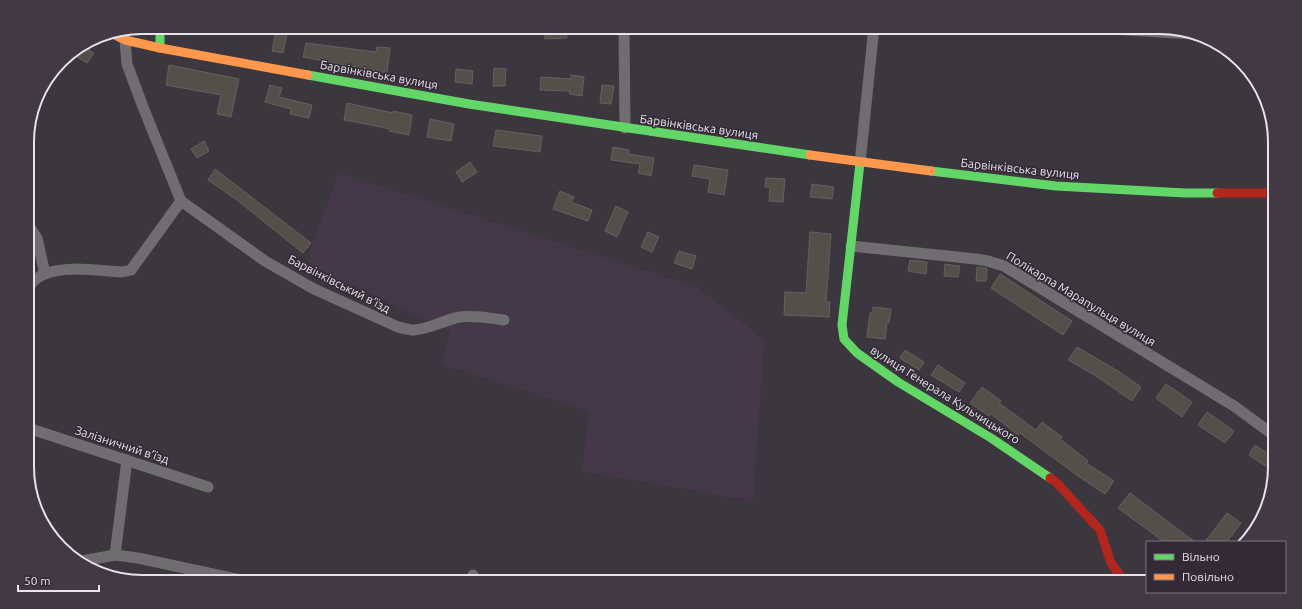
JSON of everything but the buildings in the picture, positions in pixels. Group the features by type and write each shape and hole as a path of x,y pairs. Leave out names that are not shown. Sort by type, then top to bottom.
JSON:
{"street":[{"path":"160,34 160,48"},
{"path":"624,34 626,128"},
{"path":"860,163 873,34"},
{"name":"Барвінківська вулиця","path":"118,37 125,40 160,48 469,104 860,163 1056,186 1185,193 1268,194"},
{"path":"34,279 61,269 122,272 131,270 181,200 127,64 125,40"},
{"name":"вулиця Генерала Кульчицького","path":"860,163 842,325 844,340 857,353 898,382 991,438 1056,482 1100,530 1111,563 1120,575"},
{"name":"Барвінківський в’їзд","path":"181,200 265,261 314,289 398,327 413,330 460,317 473,316 504,320"},
{"path":"34,233 37,238 45,274"},
{"name":"Полікарпа Марапульця вулиця","path":"851,246 976,259 1004,266 1234,406 1268,431"},
{"name":"Залізничний в’їзд","path":"34,430 208,486"},
{"path":"115,555 127,460"},
{"path":"87,560 115,555 138,558 217,575"}],"shaded area":[{"path":"339,173 697,287 764,340 753,501 582,471 589,411 441,364 451,332 310,266 309,253"}],"traffic: fast":[{"path":"160,34 160,48"},
{"path":"308,75 469,104 810,155"},
{"path":"860,163 842,325 844,339 857,353 898,382 991,438 1050,478"},
{"path":"931,171 1056,186 1185,193 1217,193"}],"traffic: slow":[{"path":"118,37 125,40 160,48 308,75"},
{"path":"810,155 931,171"}],"traffic: jam":[{"path":"1217,193 1268,193"},
{"path":"1050,478 1056,482 1100,530 1111,563 1120,575"}]}
